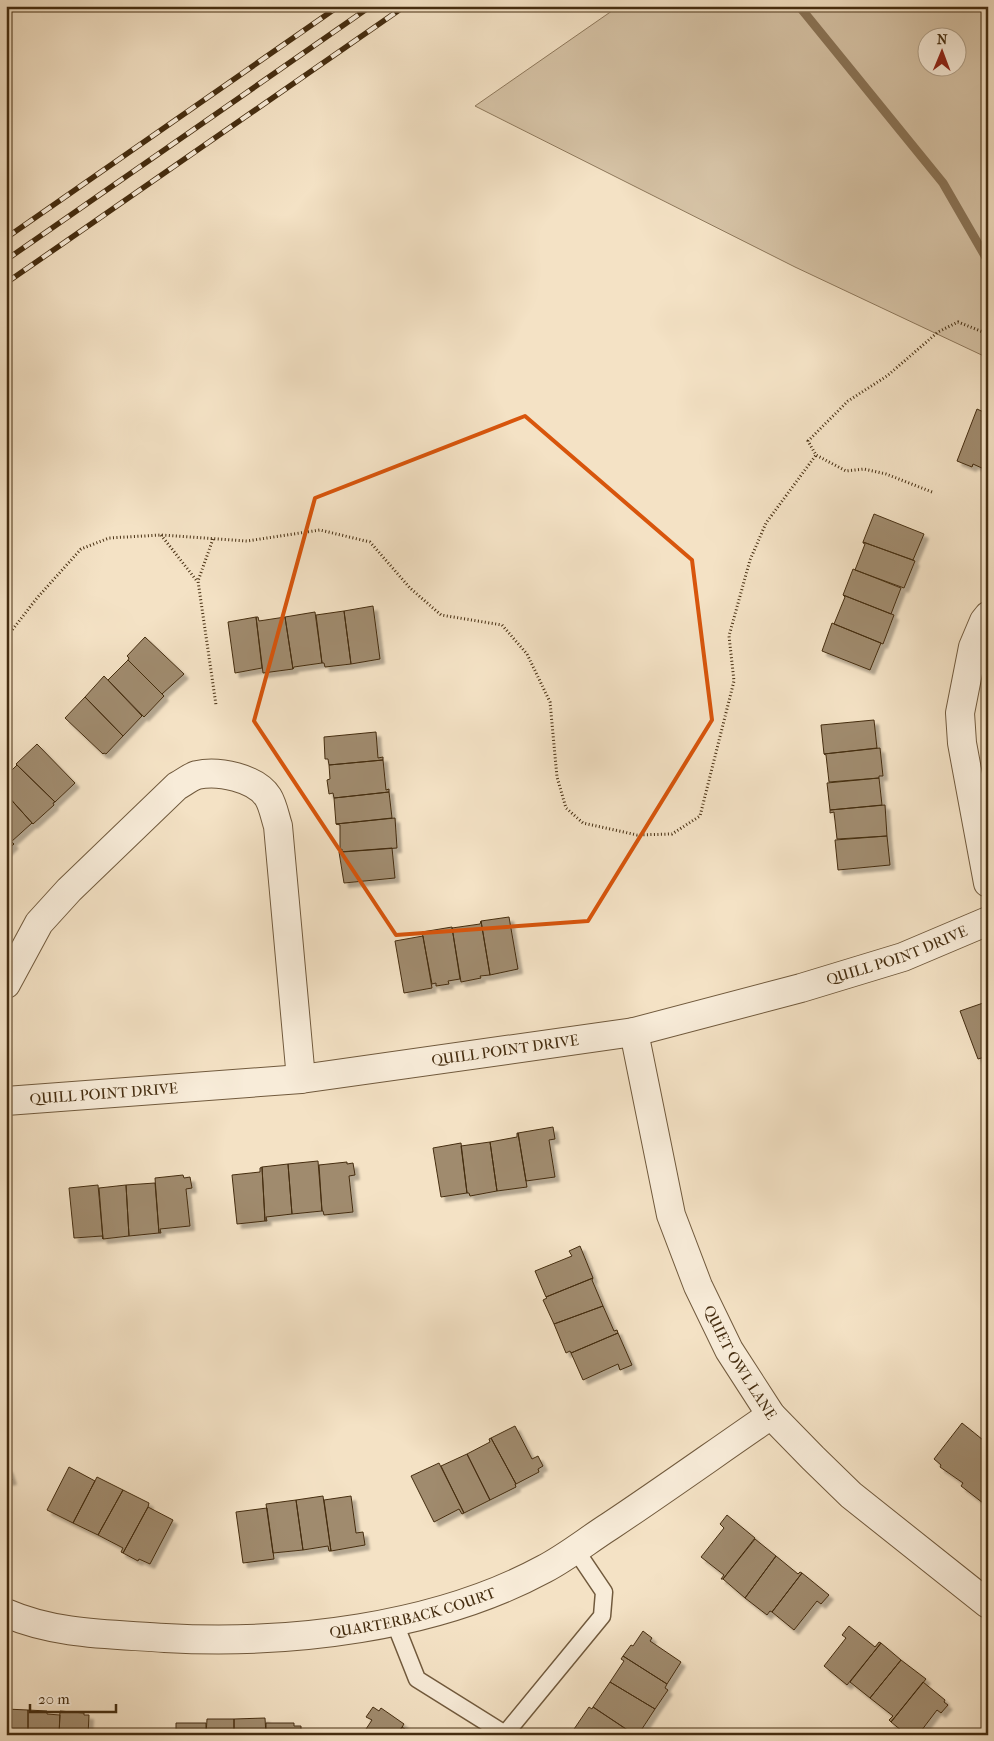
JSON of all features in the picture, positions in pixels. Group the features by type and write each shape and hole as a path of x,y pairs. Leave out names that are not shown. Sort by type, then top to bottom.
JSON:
{"street":[{"path":"988,616 984,620 973,647 960,713 962,743 988,883"},
{"path":"6,984 39,923 69,890 177,786 195,776 214,773 234,776 253,784 268,796 278,826 301,1079"},
{"name":"QUILL POINT DRIVE","path":"6,1101 301,1079 634,1032 802,988 903,957 988,921"},
{"name":"QUIET OWL LANE","path":"634,1032 671,1216 698,1286 729,1350 770,1415 850,1495 988,1604"},
{"name":"QUARTERBACK COURT","path":"6,1614 52,1628 111,1634 203,1639 288,1637 357,1629 443,1610 510,1586 546,1568 770,1415"}],"lane":[{"path":"394,1621 417,1679 506,1734 602,1616 604,1592 575,1549"}],"path":[{"path":"932,492 886,474 864,469 846,471 816,455 808,441 848,401 887,376 938,332 958,322 988,334"},
{"path":"6,638 37,598 81,549 109,538 161,535 247,541 320,530 370,542 410,588 441,615 502,625 527,654 550,702 557,777 566,808 583,823 637,834 672,834 700,816 734,681 729,636 750,560 766,524 816,455"},
{"path":"161,535 198,581"},
{"path":"213,539 198,581 216,705"}],"highlighted area":[{"path":"525,416 692,560 712,720 588,921 396,935 254,721 315,498"}],"shaded area":[{"path":"619,6 988,6 988,358 795,267 475,106"}],"building":[{"path":"977,409 988,414 988,462 983,473 984,469 973,464 972,467 957,461"},
{"path":"988,462 988,475 983,473"},
{"path":"874,514 924,534 913,560 863,542"},
{"path":"863,542 915,561 904,588 855,570 865,544"},
{"path":"853,569 901,588 891,614 843,595"},
{"path":"843,595 894,615 883,644 834,624 845,597"},
{"path":"373,606 380,659 351,664 344,611"},
{"path":"344,611 351,664 325,667 324,663 322,663 316,615"},
{"path":"315,612 322,663 294,667 293,669 285,617"},
{"path":"256,617 258,617 259,621 285,617 293,669 263,673"},
{"path":"256,617 262,668 235,673 228,622"},
{"path":"832,623 881,643 870,670 822,651"},
{"path":"145,637 184,674 162,694 128,660 127,656"},
{"path":"128,660 164,696 144,717 108,680"},
{"path":"104,676 142,716 123,736 85,697"},
{"path":"85,697 123,736 106,754 103,754 65,718"},
{"path":"874,720 877,748 824,754 821,725"},
{"path":"376,732 378,758 383,757 383,760 329,765 328,759 325,759 324,737"},
{"path":"37,744 75,783 55,802 16,764"},
{"path":"880,748 883,776 879,776 879,778 829,782 826,755 824,754"},
{"path":"383,760 386,790 389,789 389,792 334,798 333,793 329,794 327,780 330,779 329,765"},
{"path":"17,765 55,802 33,824 6,794 6,776"},
{"path":"879,778 882,805 830,810 827,783"},
{"path":"389,792 392,818 336,824 334,798"},
{"path":"6,794 32,823 11,842 6,836"},
{"path":"885,805 887,836 837,839 834,812 830,813 830,810"},
{"path":"395,818 397,848 342,852 342,849 340,850 340,825 336,824"},
{"path":"6,836 14,844 6,852"},
{"path":"887,836 890,865 838,870 835,840"},
{"path":"392,848 395,878 344,883 339,852"},
{"path":"509,917 518,969 490,975 481,921"},
{"path":"481,921 490,975 461,982 452,928 480,924"},
{"path":"452,927 460,979 448,981 449,984 436,986 436,983 432,984 422,932"},
{"path":"423,936 432,988 404,993 395,941"},
{"path":"986,1002 988,1004 988,1056 978,1059 960,1011"},
{"path":"553,1127 555,1139 549,1140 555,1177 526,1181 518,1133"},
{"path":"517,1133 527,1187 497,1191 490,1142 517,1137"},
{"path":"490,1142 497,1191 470,1196 467,1193 461,1146"},
{"path":"461,1143 467,1193 441,1197 433,1148"},
{"path":"318,1161 322,1211 292,1214 288,1164"},
{"path":"347,1162 347,1164 353,1163 355,1175 349,1176 353,1212 324,1215 322,1211 319,1165"},
{"path":"288,1164 292,1214 266,1217 267,1221 265,1221 262,1167"},
{"path":"262,1167 265,1221 237,1224 232,1175 260,1172"},
{"path":"183,1175 184,1178 190,1177 192,1188 186,1189 190,1226 160,1229 161,1233 159,1233 155,1178"},
{"path":"155,1183 159,1233 129,1236 126,1185"},
{"path":"98,1185 103,1239 102,1236 74,1238 69,1188"},
{"path":"126,1185 129,1236 103,1239 99,1188"},
{"path":"580,1246 593,1278 546,1297 535,1271 572,1256 569,1251"},
{"path":"593,1278 592,1280 603,1306 554,1324 543,1300 546,1297"},
{"path":"603,1306 614,1331 617,1330 618,1333 571,1353 570,1351 566,1353 554,1324"},
{"path":"618,1333 632,1365 620,1370 618,1364 583,1380 571,1353"},
{"path":"962,1423 988,1444 988,1496 983,1503 961,1486 963,1483 940,1467 941,1465 934,1459"},
{"path":"515,1426 532,1459 538,1456 543,1466 538,1469 539,1472 516,1484 491,1438"},
{"path":"491,1438 516,1487 490,1500 467,1454 490,1442 489,1439"},
{"path":"467,1454 490,1500 464,1513 441,1466"},
{"path":"439,1463 464,1513 462,1514 459,1509 434,1522 411,1476"},
{"path":"69,1467 95,1481 73,1523 47,1510"},
{"path":"6,1468 8,1468 12,1480 6,1481"},
{"path":"97,1477 123,1490 98,1535 73,1523"},
{"path":"123,1490 149,1503 123,1553 121,1552 123,1548 98,1535"},
{"path":"323,1496 331,1551 329,1551 328,1546 303,1550 296,1500"},
{"path":"351,1496 356,1533 363,1532 365,1545 331,1551 324,1500"},
{"path":"296,1500 303,1550 273,1553 266,1504"},
{"path":"148,1507 173,1520 150,1564 139,1559 138,1561 123,1553"},
{"path":"267,1508 274,1559 243,1563 236,1512"},
{"path":"727,1515 755,1538 723,1579 721,1579 724,1575 701,1557 724,1528 720,1524"},
{"path":"755,1539 776,1556 745,1598 723,1579"},
{"path":"776,1556 798,1574 802,1573 772,1612 770,1611 767,1615 745,1598"},
{"path":"802,1573 829,1595 821,1604 817,1601 794,1630 772,1612"},
{"path":"849,1626 875,1647 879,1642 881,1643 847,1685 824,1666 846,1638 842,1635"},
{"path":"643,1631 652,1638 650,1641 681,1662 667,1684 623,1656 631,1645 633,1646"},
{"path":"881,1643 901,1660 870,1698 850,1682"},
{"path":"623,1656 667,1684 665,1688 668,1690 655,1709 610,1682 624,1661 621,1659"},
{"path":"901,1660 926,1679 891,1722 889,1720 893,1716 870,1698"},
{"path":"610,1682 655,1709 638,1735 635,1735 593,1707"},
{"path":"923,1682 945,1700 944,1702 948,1705 941,1713 937,1710 918,1735 907,1735 891,1722"},
{"path":"373,1707 379,1711 381,1708 404,1724 397,1735 362,1735 372,1720 366,1717"},
{"path":"589,1707 592,1709 593,1707 635,1735 570,1735"},
{"path":"6,1709 28,1710 28,1735 6,1735"},
{"path":"28,1710 47,1711 47,1714 60,1715 59,1735 28,1735"},
{"path":"60,1711 89,1715 88,1735 59,1735"},
{"path":"265,1718 266,1735 234,1735 234,1719"},
{"path":"207,1719 234,1719 234,1735 206,1735"},
{"path":"176,1723 206,1723 206,1735 176,1735"},
{"path":"266,1723 294,1723 294,1726 301,1726 301,1735 266,1735"},
{"path":"402,1727 413,1735 397,1735"}],"waterway":[{"path":"799,6 943,183 988,261"}],"railway":[{"path":"6,238 339,6"},
{"path":"6,260 371,6"},
{"path":"6,283 405,6"}]}
